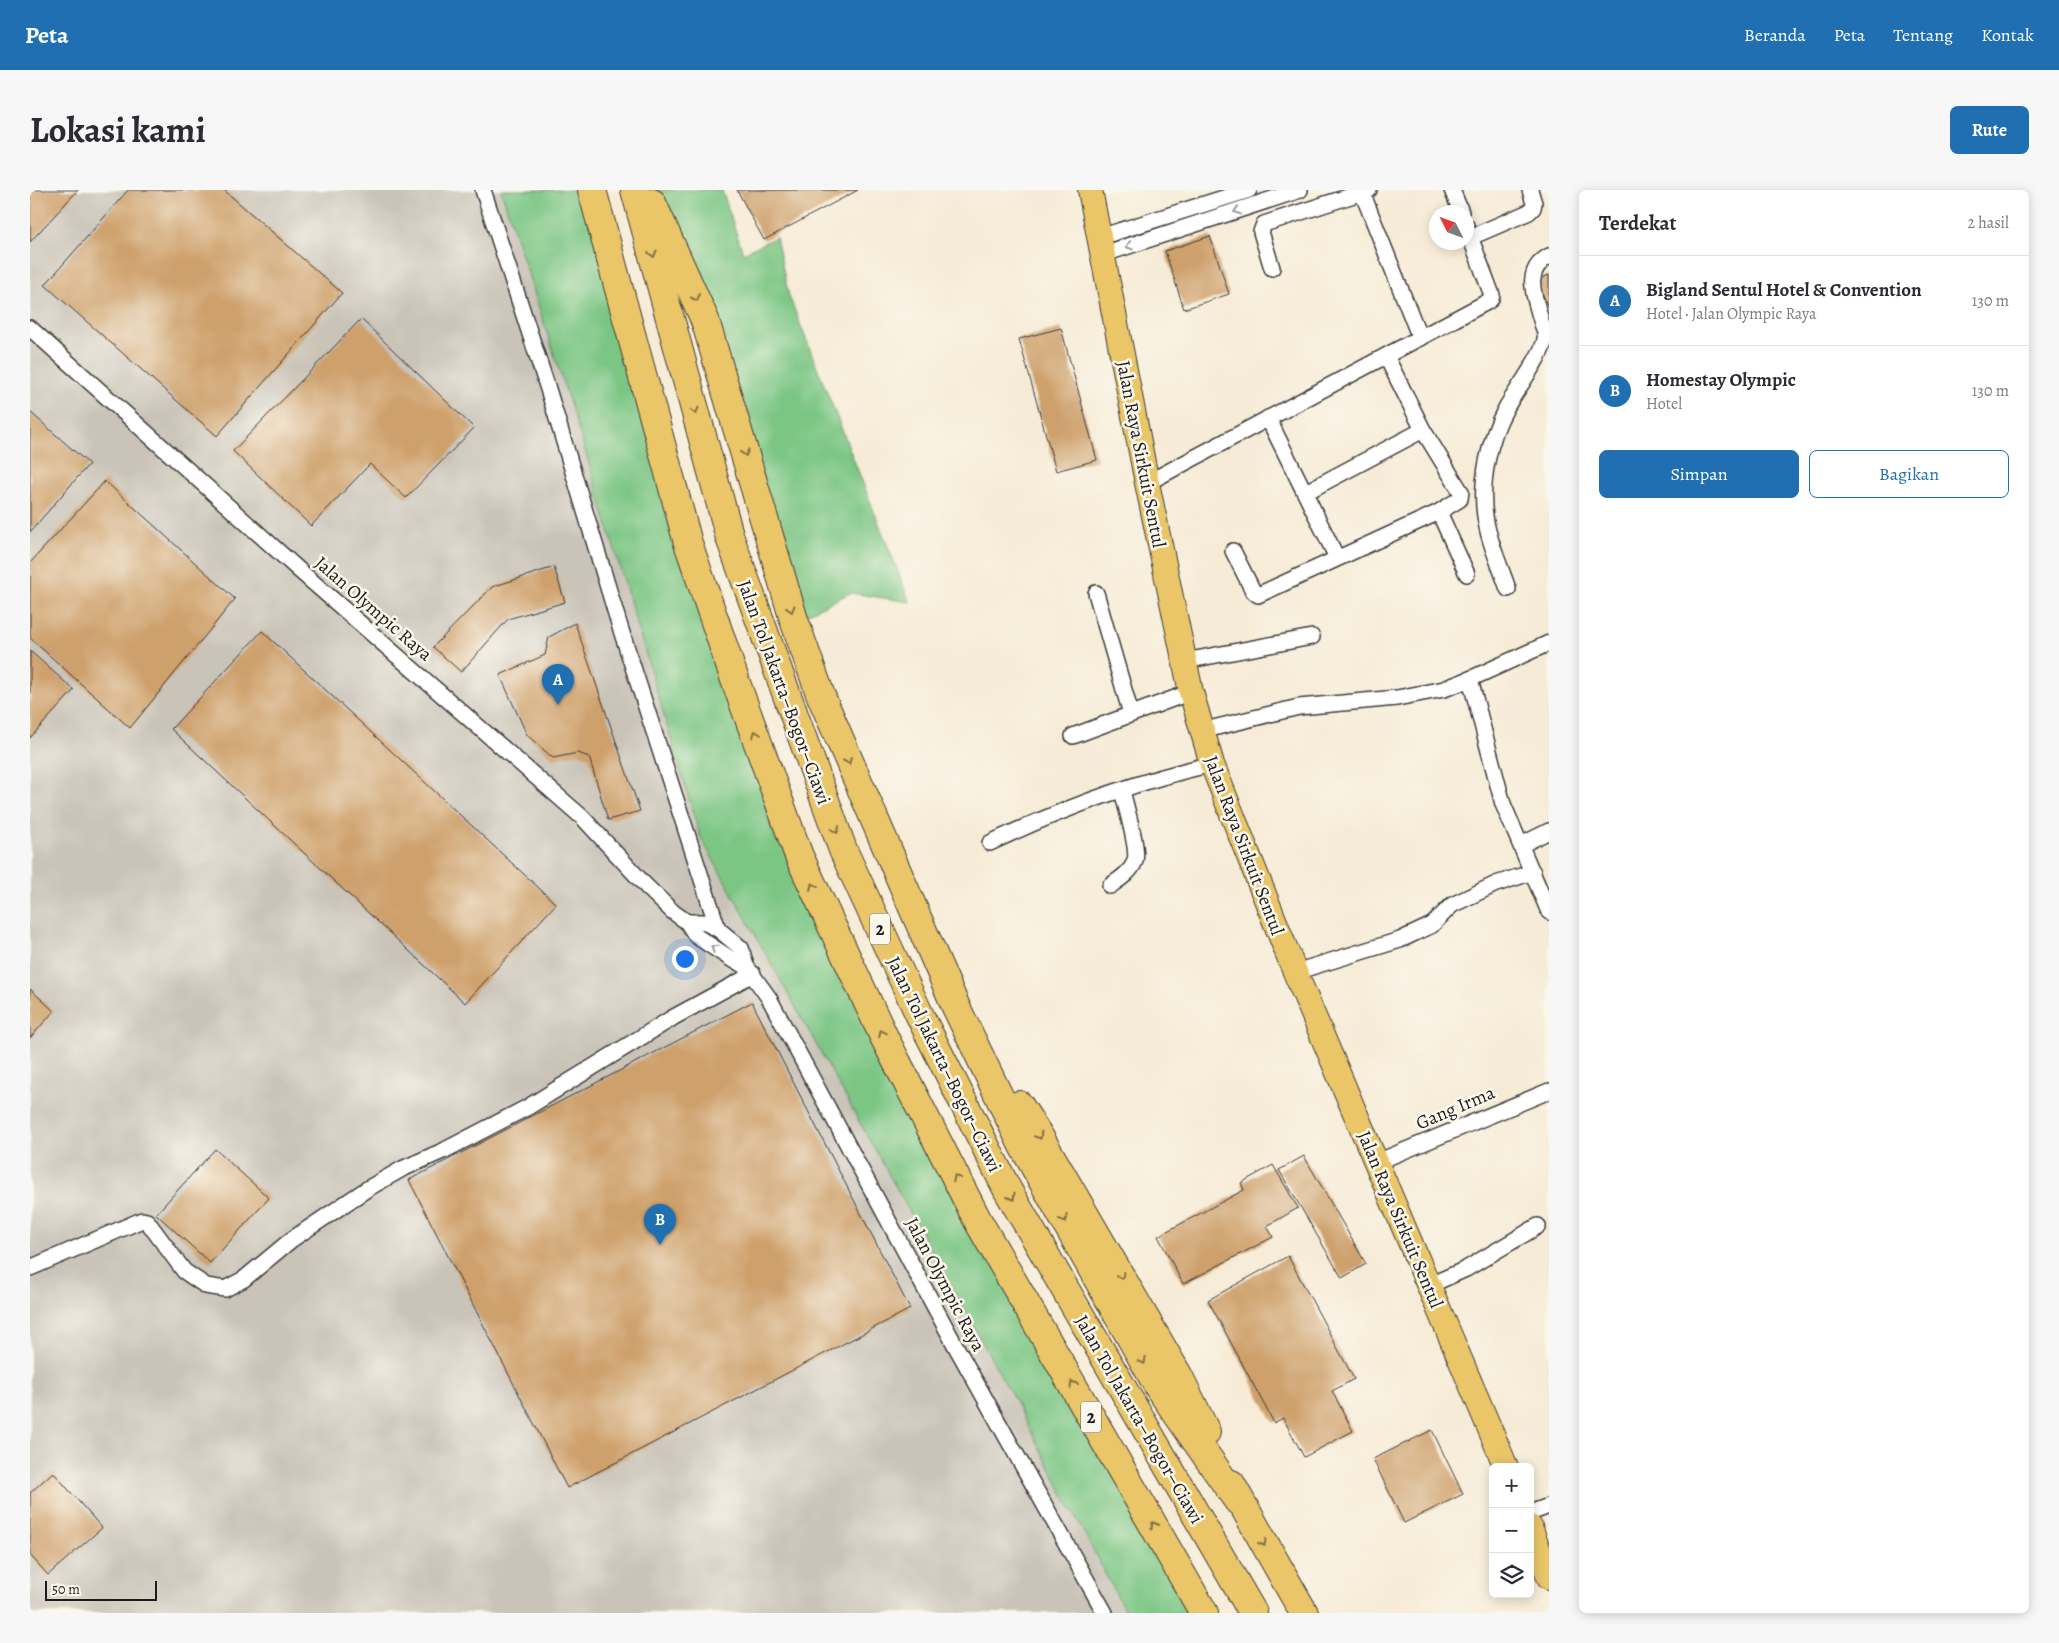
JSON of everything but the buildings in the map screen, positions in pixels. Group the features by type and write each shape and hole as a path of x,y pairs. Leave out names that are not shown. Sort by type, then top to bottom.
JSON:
{"highway":[{"name":"2","path":"592,190 688,543 734,680 799,856 884,1037 978,1221 1204,1613"},
{"name":"Jalan Tol Jakarta–Bogor–Ciawi","path":"635,190 730,538 843,850 921,1018 1007,1189 1253,1613"},
{"path":"646,190 706,320 794,620 821,696 956,1007 1039,1136 1178,1375 1238,1501 1304,1613"},
{"path":"1172,1557 1192,1613"}],"main road":[{"name":"Jalan Raya Sirkuit Sentul","path":"1090,190 1147,483 1201,731 1212,764 1295,972 1504,1463"},
{"path":"1534,1537 1548,1574"}],"street":[{"path":"483,190 548,390 620,627 718,929"},
{"path":"1102,245 1249,190"},
{"path":"1102,245 1300,190"},
{"path":"1452,190 1458,205"},
{"path":"1474,229 1529,212 1533,208 1534,203 1530,190"},
{"path":"1272,268 1261,232 1264,224 1365,191 1420,338"},
{"path":"1147,483 1491,299 1492,295 1474,245"},
{"path":"1508,588 1485,517 1486,473 1493,440 1506,409 1547,338 1532,276 1537,265 1549,256"},
{"name":"Jalan Olympic Raya","path":"30,328 314,583 583,818 646,886 673,912 687,922 696,936 749,970"},
{"path":"1233,551 1253,591 1258,596 1439,512 1460,499 1461,492 1423,430 1386,356"},
{"path":"1268,418 1337,558"},
{"path":"1306,492 1423,430"},
{"path":"1439,512 1467,574"},
{"path":"1096,593 1131,714"},
{"path":"1185,661 1312,637"},
{"path":"1201,731 1299,707 1397,698 1444,689 1549,643"},
{"path":"1470,679 1503,804 1549,912"},
{"path":"1073,736 1191,692"},
{"path":"990,843 1068,809 1178,772 1212,764"},
{"path":"1110,886 1123,878 1135,860 1136,850 1122,790"},
{"path":"1521,845 1549,831"},
{"path":"1295,972 1400,940 1432,926 1452,905 1496,884 1533,872"},
{"name":"Jalan Olympic Raya","path":"687,922 704,922 718,929 741,948 749,970 769,998 951,1336 1105,1613"},
{"path":"30,1268 142,1220 147,1221 184,1271 206,1286 225,1289 244,1280 290,1240 367,1188 528,1107 749,970"},
{"name":"Gang Irma","path":"1377,1162 1549,1091"},
{"path":"1430,1285 1466,1269 1538,1226"},
{"path":"1534,1512 1549,1506"}],"shaded area":[{"path":"30,190 502,190 579,431 700,836 1014,1399 1126,1613 30,1613"}],"green space":[{"path":"501,190 592,190 799,856 1192,1613 1126,1613 1014,1399 700,836 584,447"},
{"path":"647,190 722,190 743,253 776,237 789,296 910,602 850,593 794,620"}],"place":[{"name":"Bigland Sentul Hotel & Convention","path":"558,705"},
{"name":"Homestay Olympic","path":"660,1245"}]}
